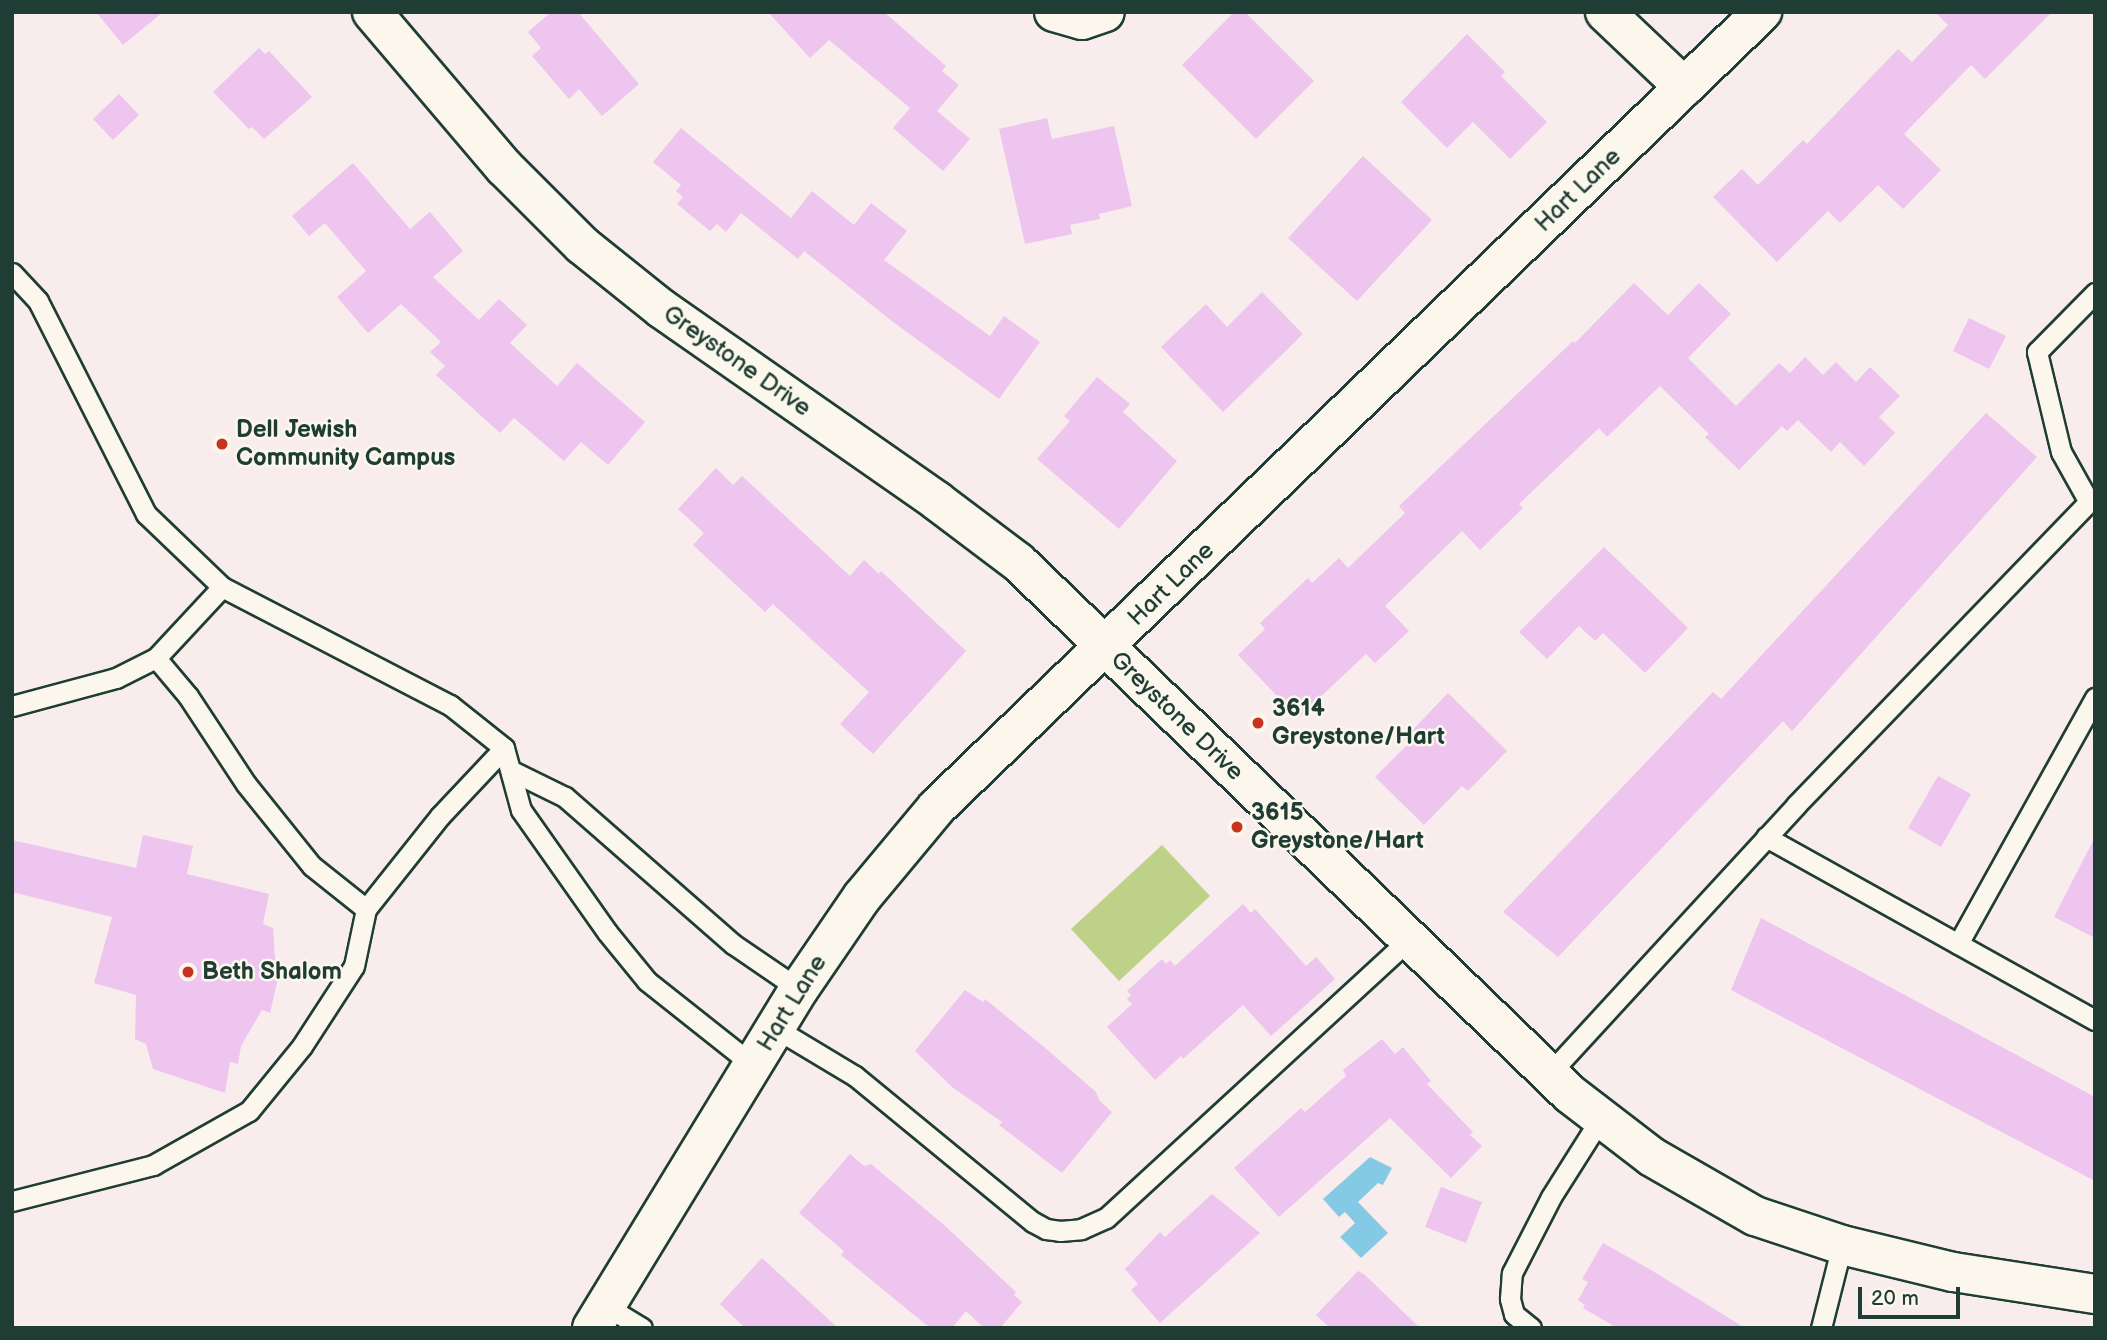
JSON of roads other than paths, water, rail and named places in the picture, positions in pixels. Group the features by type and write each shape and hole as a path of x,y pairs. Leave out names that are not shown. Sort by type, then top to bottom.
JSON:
{"street":[{"name":"Greystone Drive","path":"372,12 504,167 582,244 662,309 937,501 1018,562 1549,1074 1652,1157 1755,1216 1842,1245 1952,1272 2095,1294"},
{"path":"1054,12 1082,20 1105,12"},
{"path":"1605,12 1684,86"},
{"name":"Hart Lane","path":"599,1317 799,989 862,897 937,807 1762,12"}],"lane":[{"path":"12,273 38,301 146,513 222,587 450,705 504,748 521,810 607,932 647,981 753,1065"},
{"path":"1549,1074 1766,837 2092,503 2061,452 2037,352 2095,293"},
{"path":"12,706 116,678 156,658 222,587"},
{"path":"156,658 188,696 246,784 312,866 366,909"},
{"path":"1958,944 2095,698"},
{"path":"12,1201 153,1165 249,1111 302,1046 354,966 366,909 440,816 504,748"},
{"path":"512,771 565,797 733,944 799,989"},
{"path":"1766,837 2095,1020"},
{"path":"775,1028 855,1076 1033,1222 1053,1230 1081,1228 1106,1218 1409,939"},
{"path":"1531,1328 1514,1314 1510,1299 1512,1273 1551,1197 1601,1118"},
{"path":"1821,1328 1842,1245"},
{"path":"599,1317 642,1328"}],"water":[{"path":"1370,1157 1392,1168 1383,1185 1378,1183 1358,1202 1388,1233 1361,1258 1340,1237 1355,1223 1345,1212 1339,1217 1323,1199"}],"place":[{"name":"Dell Jewish Community Campus","path":"222,444"},
{"name":"3614 Greystone/Hart","path":"1258,723"},
{"name":"3615 Greystone/Hart","path":"1237,827"},
{"name":"Beth Shalom","path":"188,972"}]}
